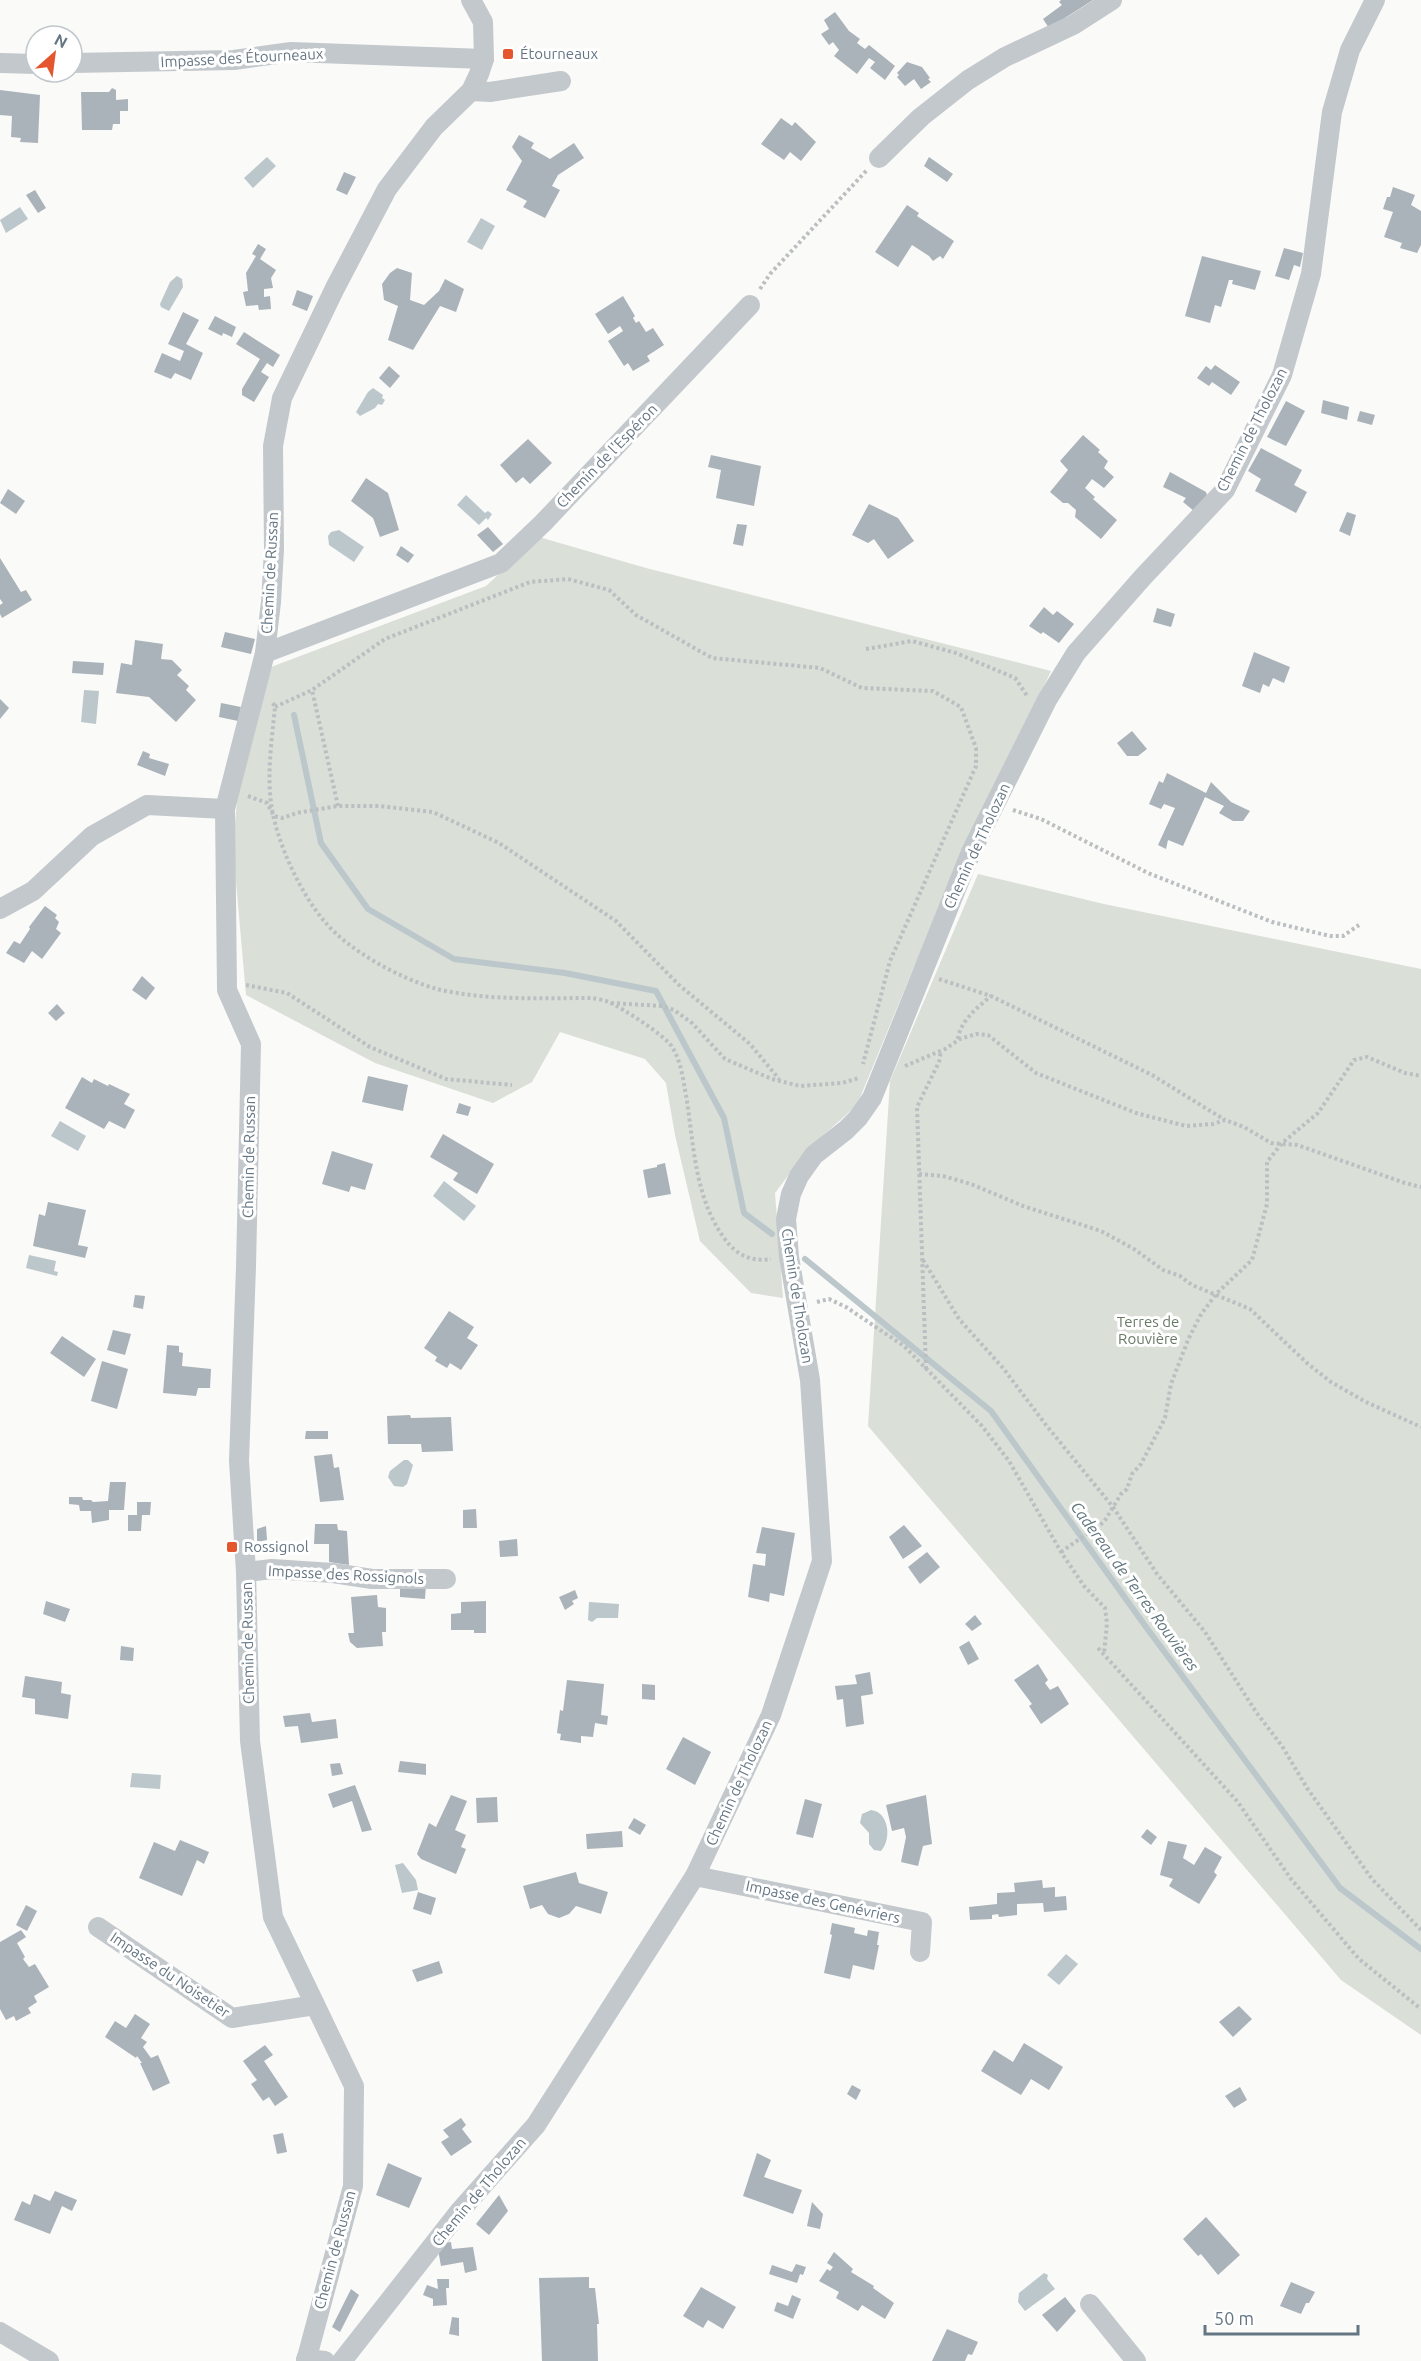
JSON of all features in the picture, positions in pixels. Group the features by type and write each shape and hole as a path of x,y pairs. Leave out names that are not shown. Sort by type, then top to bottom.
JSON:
{"street":[{"name":"Chemin de Russan","path":"312,2360 353,2186 354,2086 273,1917 250,1741 246,1572 239,1461 251,1044 228,990 227,981 227,801 264,653 271,602 274,549 273,446 282,398 335,288 387,189 434,127 471,91 484,59 483,22 471,0"},
{"path":"879,158 921,117 968,80 1005,57 1073,25 1112,0"},
{"name":"Chemin de Tholozan","path":"342,2361 459,2212 536,2125 695,1876 771,1715 822,1561 810,1380 789,1257 786,1219 791,1194 799,1176 814,1155 846,1130 872,1098 971,852 1040,714 1076,653 1143,577 1225,490 1282,375 1311,274 1332,112 1350,50 1375,0"},
{"name":"Impasse des Étourneaux","path":"84,63 234,60 291,52 484,59"},
{"path":"0,63 24,64"},
{"path":"471,91 490,92 561,81"},
{"name":"Chemin de l'Espéron","path":"264,653 501,563 543,523 750,305"},
{"path":"0,909 33,891 92,836 147,805 227,801"},
{"name":"Impasse des Rossignols","path":"246,1572 272,1569 333,1573 372,1579 446,1579"},
{"name":"Impasse des Genévriers","path":"695,1876 922,1922 920,1952"},
{"name":"Impasse du Noisetier","path":"98,1927 232,2018 315,2005"},
{"path":"1090,2304 1136,2361"},
{"path":"0,2332 49,2361"}],"path":[{"path":"750,305 770,274 879,158"},
{"path":"275,707 312,690 385,639 530,582 568,579 609,590 636,615 712,658 820,668 862,688 933,691 961,706 976,748 976,766 890,961 865,1049 861,1077"},
{"path":"867,649 912,641 956,653 1015,678 1040,714"},
{"path":"258,680 275,707 271,803 283,848 307,897 326,923 359,951 394,973 436,988 465,994 592,998 610,1003 662,1006 674,1010 692,1023 724,1059 780,1081 801,1086 842,1083 861,1077 868,1080 941,1051 958,1040 976,1034 988,1035 1036,1073 1136,1113 1186,1126 1213,1125 1225,1120"},
{"path":"312,690 338,806"},
{"path":"227,801 253,797 267,804 274,816 282,818 338,806 379,806 433,812 499,843 616,921 679,985 750,1044 780,1081"},
{"path":"995,805 1041,819 1148,873 1272,922 1330,936 1343,936 1359,925"},
{"path":"921,975 991,996 1152,1075 1225,1120 1244,1127 1271,1143 1297,1145 1405,1183 1421,1186"},
{"path":"227,981 287,993 370,1047 446,1079 512,1085"},
{"path":"958,1040 959,1033 973,1011 991,996"},
{"path":"610,1003 659,1034 672,1045 681,1069 696,1168 704,1200 714,1224 738,1254 760,1261 789,1257"},
{"path":"927,1370 917,1107 939,1062 941,1051"},
{"path":"1061,1552 1104,1522 1128,1489 1132,1474 1141,1464 1165,1418 1171,1384 1200,1316 1216,1293 1252,1260 1267,1204 1267,1162 1282,1143 1318,1113 1354,1060 1367,1057 1405,1073 1421,1076"},
{"path":"919,1174 943,1176 971,1184 1023,1206 1101,1231 1134,1249 1163,1270 1180,1276 1192,1285 1250,1309 1308,1364 1331,1382 1366,1402 1421,1427"},
{"path":"923,1260 959,1319 1003,1368 1113,1507 1157,1574 1205,1632 1256,1712 1282,1746 1307,1788 1372,1878 1421,1930"},
{"path":"798,1308 829,1299 846,1307 904,1346 982,1426 1009,1461 1061,1552 1084,1586 1105,1608 1107,1623 1104,1654"},
{"path":"1098,1648 1237,1801 1291,1879 1359,1959 1421,2009"}],"green space":[{"path":"539,537 646,568 1051,671 913,969 857,1105 809,1148 775,1193 783,1298 751,1293 700,1241 675,1135 666,1083 645,1059 560,1032 532,1082 493,1103 375,1063 246,995 233,848 237,801 271,667 486,586"},
{"name":"Terres de Rouvière","path":"978,874 1104,904 1421,969 1421,2035 1341,1980 868,1426 890,1081"}],"shaded area":[{"path":"267,157 276,166 253,188 244,178"},
{"path":"20,207 28,219 6,233 0,220"},
{"path":"481,218 495,226 482,250 467,242"},
{"path":"177,276 182,279 183,287 169,311 160,304 170,282"},
{"path":"373,388 383,395 382,398 385,400 382,405 378,404 360,416 356,412"},
{"path":"466,495 485,513 488,511 492,514 488,520 486,518 479,525 457,505"},
{"path":"339,530 364,547 354,562 329,545 328,536 331,532"},
{"path":"84,690 99,691 96,724 81,722"},
{"path":"60,1121 86,1136 78,1151 51,1136"},
{"path":"444,1181 476,1206 464,1221 433,1196"},
{"path":"29,1255 56,1261 54,1271 58,1272 57,1276 26,1268"},
{"path":"404,1460 408,1460 413,1465 407,1484 403,1487 394,1486 388,1477 390,1471"},
{"path":"589,1602 619,1604 618,1618 597,1618 592,1622 588,1620"},
{"path":"132,1773 161,1775 160,1789 130,1787"},
{"path":"871,1810 882,1816 887,1827 887,1840 881,1851 874,1850 869,1844 869,1833 860,1823 862,1814"},
{"path":"403,1863 416,1880 418,1890 402,1893 395,1865"},
{"path":"1066,1954 1078,1964 1059,1985 1047,1975"},
{"path":"1044,2273 1048,2275 1047,2279 1055,2289 1025,2311 1018,2302 1019,2293"}],"building":[{"path":"1061,0 1093,0 1049,28 1043,19 1062,5 1059,2"},
{"path":"835,12 849,31 860,39 857,43 865,49 869,45 895,66 885,80 870,68 875,62 869,58 857,74 834,56 839,50 833,42 829,45 821,34 829,29 824,20"},
{"path":"907,62 922,67 931,82 921,89 914,79 905,86 897,77 899,75 897,73"},
{"path":"112,88 116,90 116,100 128,99 128,111 120,111 120,124 113,124 112,130 82,130 81,92 109,92"},
{"path":"0,90 40,95 38,143 20,142 21,138 11,137 12,116 0,115"},
{"path":"781,118 792,126 795,122 816,142 801,161 790,152 784,160 761,144"},
{"path":"519,135 534,143 531,148 550,159 574,143 584,158 558,175 552,186 560,190 545,218 523,207 527,201 506,190 522,161 512,147"},
{"path":"929,157 953,174 947,182 924,166"},
{"path":"344,172 356,177 347,195 336,190"},
{"path":"1393,187 1415,195 1411,205 1421,211 1421,245 1417,253 1400,248 1402,243 1384,237 1393,212 1383,209"},
{"path":"35,190 46,208 38,213 26,195"},
{"path":"907,205 919,213 917,216 954,241 943,259 940,256 933,261 912,245 898,267 875,252"},
{"path":"258,244 266,249 260,259 276,270 271,278 273,288 264,289 264,297 270,296 271,309 259,310 258,305 246,306 243,292 248,291 246,273 256,256 252,254"},
{"path":"1284,248 1303,253 1300,267 1294,265 1289,280 1275,276"},
{"path":"1202,256 1261,271 1255,290 1232,284 1233,280 1229,280 1221,307 1215,305 1210,323 1185,316"},
{"path":"397,268 412,273 410,300 424,305 439,291 445,279 464,289 456,312 440,306 413,350 388,340 398,306 384,300 382,284"},
{"path":"297,290 313,296 307,311 292,305"},
{"path":"623,296 635,316 633,318 636,323 639,321 646,332 653,328 664,345 647,356 650,361 633,371 628,363 624,366 608,341 623,331 620,326 608,334 595,314"},
{"path":"183,312 199,320 186,344 203,353 191,380 175,373 171,379 154,372 162,353 180,361 184,351 168,344"},
{"path":"215,316 236,327 232,337 223,333 222,336 208,329"},
{"path":"244,332 280,355 273,367 267,363 261,372 269,377 254,402 242,395 242,389 260,359 236,344"},
{"path":"1215,365 1240,382 1231,395 1212,382 1209,386 1197,378 1206,366 1211,370"},
{"path":"389,366 400,376 390,388 379,378"},
{"path":"1323,400 1349,407 1347,420 1321,413"},
{"path":"1286,401 1305,411 1286,446 1267,437"},
{"path":"1360,411 1375,415 1372,425 1357,421"},
{"path":"1083,435 1100,450 1098,452 1108,461 1104,468 1114,477 1104,488 1092,479 1085,488 1095,497 1093,499 1117,520 1101,539 1075,517 1076,510 1050,492 1068,470 1060,461"},
{"path":"528,439 552,463 530,484 523,477 516,483 500,465"},
{"path":"1261,448 1302,470 1294,485 1307,492 1296,513 1255,491 1261,479 1248,471"},
{"path":"711,455 761,466 754,506 716,498 721,470 708,467"},
{"path":"1170,472 1206,492 1207,495 1194,511 1183,502 1186,498 1163,487"},
{"path":"366,478 388,493 399,530 380,537 373,518 351,501"},
{"path":"8,489 25,501 16,514 0,503"},
{"path":"869,504 898,518 914,541 888,559 874,539 868,543 852,535"},
{"path":"1347,512 1356,515 1350,536 1339,531"},
{"path":"737,524 747,525 743,546 733,544"},
{"path":"488,527 503,544 493,552 477,535"},
{"path":"401,546 414,555 408,563 396,555"},
{"path":"0,558 21,592 26,590 32,600 2,618 0,614 0,605 3,603 0,599"},
{"path":"1044,607 1053,615 1057,611 1074,624 1059,643 1029,626"},
{"path":"1157,608 1175,614 1171,627 1153,622"},
{"path":"225,632 255,639 251,654 221,647"},
{"path":"135,640 163,644 161,659 172,660 182,670 177,675 189,686 186,690 196,700 176,722 149,697 116,693 121,663 132,665"},
{"path":"1254,652 1290,667 1284,683 1273,678 1269,687 1263,684 1260,693 1242,686"},
{"path":"73,661 104,663 103,675 72,673"},
{"path":"0,699 9,708 0,719"},
{"path":"221,703 241,707 238,721 219,717"},
{"path":"1132,731 1147,749 1138,756 1127,756 1117,743"},
{"path":"143,751 150,754 149,758 169,764 165,776 137,765"},
{"path":"1167,773 1206,793 1211,782 1231,802 1250,811 1243,821 1233,821 1219,813 1224,806 1205,797 1183,846 1168,840 1166,849 1158,845 1175,808 1164,804 1161,809 1149,804 1159,781 1163,783"},
{"path":"45,906 57,915 55,918 59,922 56,929 61,933 42,959 32,951 24,963 6,953 14,941 20,944 30,929 29,927"},
{"path":"142,976 155,988 146,1000 132,990"},
{"path":"57,1004 65,1013 56,1021 48,1013"},
{"path":"368,1076 408,1085 403,1111 362,1102"},
{"path":"82,1077 92,1083 94,1079 108,1086 109,1084 130,1094 124,1104 135,1110 125,1129 109,1121 104,1129 65,1108"},
{"path":"459,1103 471,1107 468,1116 456,1113"},
{"path":"443,1134 494,1164 477,1194 453,1180 458,1173 430,1157"},
{"path":"332,1151 373,1164 365,1190 351,1186 349,1192 322,1184"},
{"path":"665,1163 671,1194 648,1198 643,1170"},
{"path":"48,1202 86,1210 78,1245 88,1247 85,1258 33,1246 39,1214 45,1216"},
{"path":"135,1295 145,1296 143,1309 133,1307"},
{"path":"449,1311 474,1327 467,1338 478,1345 461,1370 450,1363 447,1368 435,1361 437,1357 424,1348"},
{"path":"113,1330 131,1334 125,1355 107,1350"},
{"path":"62,1336 96,1359 84,1377 50,1353"},
{"path":"167,1345 179,1346 179,1352 183,1353 182,1366 211,1369 210,1388 198,1388 196,1396 163,1393"},
{"path":"102,1361 128,1369 117,1409 91,1401"},
{"path":"410,1415 411,1418 451,1417 453,1451 422,1452 421,1444 388,1444 387,1416"},
{"path":"306,1431 328,1431 328,1439 305,1439"},
{"path":"332,1454 334,1468 339,1467 344,1500 320,1502 314,1456"},
{"path":"110,1482 126,1482 124,1510 109,1510 109,1520 92,1523 91,1511 80,1511 79,1505 69,1504 69,1497 82,1497 83,1500 93,1502 108,1501"},
{"path":"137,1502 151,1502 150,1515 142,1515 141,1531 128,1531 128,1515 137,1515"},
{"path":"476,1509 477,1528 463,1528 463,1510"},
{"path":"315,1524 337,1524 338,1530 347,1531 349,1565 329,1562 329,1544 314,1544"},
{"path":"904,1525 922,1546 903,1559 889,1537"},
{"path":"266,1526 267,1540 257,1542 257,1529"},
{"path":"762,1527 795,1533 784,1596 770,1593 769,1602 748,1597 753,1564 765,1566 766,1554 756,1553"},
{"path":"517,1539 518,1556 500,1557 499,1541"},
{"path":"927,1552 940,1567 920,1584 908,1567"},
{"path":"400,1581 426,1584 425,1599 400,1597"},
{"path":"575,1590 578,1598 572,1601 574,1604 565,1610 559,1597"},
{"path":"377,1595 378,1607 386,1608 386,1632 382,1632 383,1646 357,1648 350,1642 348,1633 354,1633 351,1597"},
{"path":"46,1601 70,1609 65,1622 43,1614"},
{"path":"486,1601 486,1633 474,1633 474,1630 451,1630 451,1614 461,1613 461,1602"},
{"path":"975,1615 982,1624 972,1631 965,1624"},
{"path":"969,1641 979,1659 968,1665 959,1647"},
{"path":"121,1646 134,1648 133,1661 120,1660"},
{"path":"1038,1664 1048,1680 1045,1683 1050,1690 1058,1686 1069,1704 1041,1724 1029,1706 1032,1704 1014,1680"},
{"path":"870,1672 873,1694 861,1696 864,1724 846,1727 843,1699 837,1700 835,1686 857,1684 855,1675"},
{"path":"25,1676 62,1682 61,1693 71,1695 68,1719 35,1714 35,1699 22,1697"},
{"path":"567,1680 604,1684 601,1715 608,1716 607,1725 595,1723 593,1737 581,1736 581,1743 560,1740 561,1734 557,1733 560,1710 563,1711"},
{"path":"642,1684 655,1685 655,1700 642,1699"},
{"path":"310,1713 312,1722 336,1719 338,1738 301,1743 298,1726 285,1727 283,1716"},
{"path":"683,1737 711,1752 695,1785 666,1769"},
{"path":"400,1761 426,1764 426,1775 398,1772"},
{"path":"340,1763 343,1774 332,1776 330,1764"},
{"path":"355,1785 372,1830 362,1832 352,1801 333,1808 328,1794"},
{"path":"451,1795 467,1801 455,1830 466,1835 461,1847 466,1849 456,1874 421,1859 417,1854 429,1823 436,1827"},
{"path":"926,1795 932,1844 923,1846 918,1866 901,1862 906,1837 904,1828 892,1831 886,1805"},
{"path":"497,1797 498,1822 477,1823 476,1798"},
{"path":"805,1799 822,1804 813,1838 796,1834"},
{"path":"634,1818 646,1825 640,1835 628,1828"},
{"path":"1147,1829 1157,1837 1151,1845 1141,1837"},
{"path":"622,1831 623,1847 587,1849 586,1834"},
{"path":"180,1840 209,1852 204,1864 197,1860 182,1896 139,1878 154,1842 175,1851"},
{"path":"1168,1841 1187,1845 1183,1858 1194,1865 1205,1847 1222,1857 1214,1872 1217,1875 1199,1904 1169,1886 1173,1879 1160,1875"},
{"path":"576,1872 579,1883 608,1892 601,1914 576,1906 569,1914 559,1918 548,1914 542,1905 530,1909 523,1886"},
{"path":"1042,1880 1043,1888 1055,1887 1055,1897 1066,1896 1067,1910 1044,1912 1043,1903 1017,1904 1017,1915 999,1917 998,1914 992,1915 992,1919 970,1920 969,1907 997,1904 997,1893 1015,1892 1014,1883"},
{"path":"418,1892 436,1898 431,1915 413,1909"},
{"path":"26,1905 37,1911 27,1931 16,1925"},
{"path":"832,1923 855,1928 854,1933 867,1936 868,1930 879,1932 874,1970 853,1965 850,1979 824,1973 832,1935 830,1934"},
{"path":"21,1930 26,1937 17,1943 25,1957 23,1959 29,1967 35,1964 49,1987 34,1996 37,2002 28,2008 31,2013 16,2021 14,2016 6,2020 0,2009 0,1942"},
{"path":"439,1961 443,1973 417,1982 412,1970"},
{"path":"1239,2006 1252,2019 1233,2037 1219,2022"},
{"path":"135,2014 150,2024 141,2038 147,2042 143,2047 151,2058 158,2055 170,2083 153,2091 137,2056 136,2058 105,2037 115,2021 126,2028"},
{"path":"1024,2043 1063,2067 1049,2090 1031,2079 1021,2095 981,2071 994,2050 1013,2062"},
{"path":"265,2045 273,2055 264,2061 288,2097 275,2106 269,2097 263,2101 251,2084 257,2080 243,2061"},
{"path":"852,2085 861,2090 856,2100 847,2094"},
{"path":"1240,2087 1247,2100 1234,2108 1225,2096"},
{"path":"461,2118 466,2125 462,2129 472,2142 451,2156 441,2142 449,2137 443,2130"},
{"path":"283,2133 287,2152 277,2154 273,2135"},
{"path":"757,2153 771,2160 764,2177 802,2190 793,2214 743,2196"},
{"path":"388,2163 422,2178 409,2208 376,2195"},
{"path":"55,2191 77,2200 72,2211 62,2206 50,2234 14,2220 22,2201 30,2205 34,2194 50,2201"},
{"path":"499,2195 508,2211 489,2235 476,2224"},
{"path":"812,2202 823,2214 820,2229 807,2226"},
{"path":"1206,2217 1240,2255 1218,2275 1201,2254 1198,2256 1183,2239"},
{"path":"451,2242 452,2249 473,2247 477,2270 465,2273 463,2262 441,2266 437,2244"},
{"path":"834,2252 853,2269 851,2272 874,2286 873,2288 894,2303 885,2319 862,2305 858,2311 836,2298 839,2292 819,2281 827,2269 830,2271 833,2267 827,2263"},
{"path":"796,2264 806,2267 797,2283 769,2274 772,2265 792,2272"},
{"path":"589,2277 589,2288 595,2288 599,2324 597,2324 598,2361 542,2361 539,2278"},
{"path":"437,2279 449,2279 449,2288 446,2288 447,2305 433,2306 433,2299 423,2295 427,2285 438,2289"},
{"path":"1291,2282 1315,2292 1301,2314 1280,2306"},
{"path":"701,2287 736,2307 723,2329 708,2320 703,2328 683,2316"},
{"path":"351,2289 359,2295 340,2332 332,2327"},
{"path":"792,2295 801,2299 793,2319 774,2311 777,2302 788,2306"},
{"path":"1065,2297 1076,2311 1057,2332 1042,2315"},
{"path":"452,2317 459,2318 459,2336 449,2334"},
{"path":"947,2329 978,2342 972,2355 968,2354 965,2361 932,2361"}],"waterway":[{"name":"Cadereau de Terres Rouvières","path":"294,715 321,843 368,909 454,959 565,973 656,991 724,1118 744,1213 772,1234"},
{"name":"Cadereau de Terres Rouvières","path":"805,1259 991,1411 1146,1627 1340,1888 1421,1949"}],"place":[{"name":"Étourneaux","path":"508,54"},
{"name":"Rossignol","path":"232,1547"}]}
